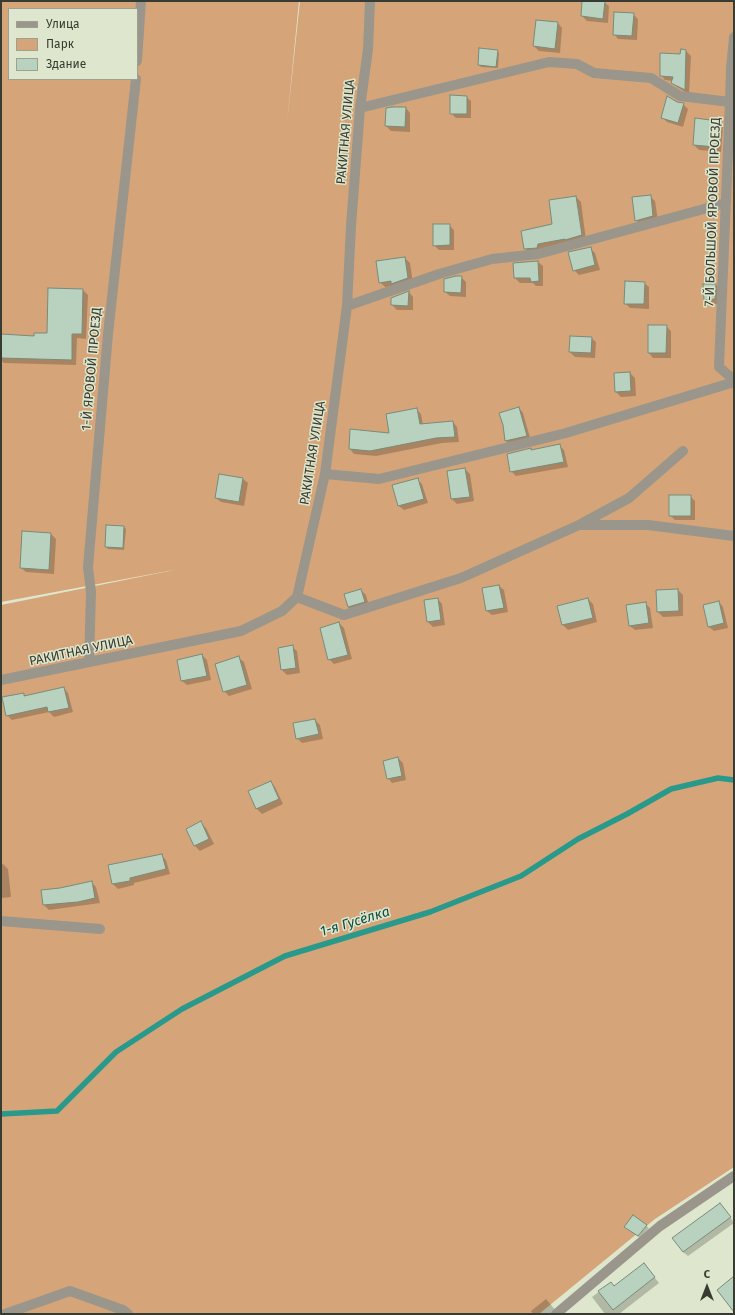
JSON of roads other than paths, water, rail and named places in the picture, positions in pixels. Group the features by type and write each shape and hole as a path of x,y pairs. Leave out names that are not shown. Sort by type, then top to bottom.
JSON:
{"street":[{"path":"138,46 141,1"},
{"name":"РАКИТНАЯ УЛИЦА","path":"1,680 241,631 282,611 297,597 325,474 347,306 351,226 360,108 368,49 370,1"},
{"name":"7-Й БОЛЬШОЙ ЯРОВОЙ ПРОЕЗД","path":"734,38 730,69 726,203 730,230 719,367 734,381"},
{"path":"360,108 549,62 576,64 594,73 651,78 680,96 730,102"},
{"name":"1-Й ЯРОВОЙ ПРОЕЗД","path":"89,662 89,560 108,334 136,80"},
{"path":"347,306 439,274 492,259 538,254 726,203"},
{"path":"325,474 379,479 566,433 734,381"},
{"path":"297,597 344,616 461,578 579,525 629,498 683,451"},
{"path":"579,525 648,525 734,536"},
{"path":"1,921 100,929"},
{"path":"556,1314 660,1226 734,1176"},
{"path":"5,1314 70,1291 123,1310 128,1314"}],"waterway":[{"name":"1-я Гусёлка","path":"1,1114 57,1111 116,1052 182,1009 285,956 430,912 521,876 578,839 671,789 718,778 734,780"}]}
